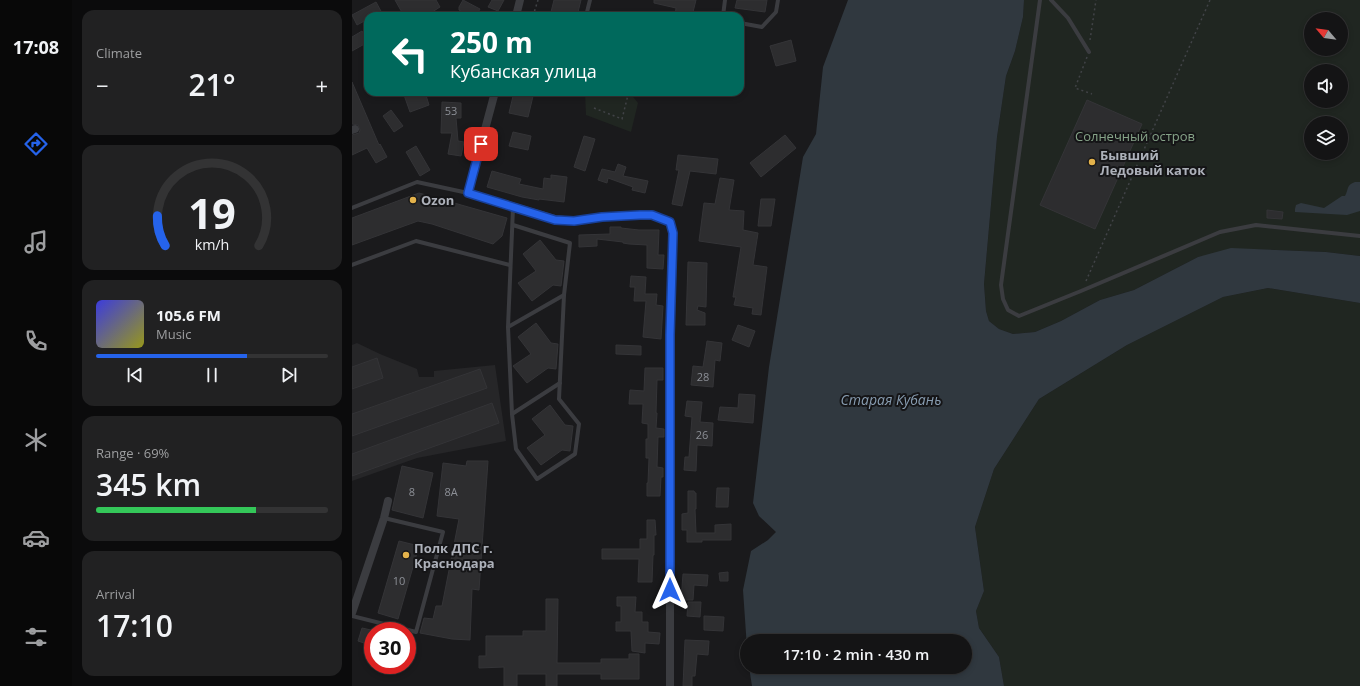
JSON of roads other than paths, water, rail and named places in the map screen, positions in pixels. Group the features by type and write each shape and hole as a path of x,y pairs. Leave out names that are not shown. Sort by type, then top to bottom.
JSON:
{"street":[{"path":"517,12 520,0"},
{"path":"494,96 468,193 555,220 574,221 622,215 652,215 670,222 673,233 670,335 670,686"},
{"path":"352,614 384,518 388,501"}],"lane":[{"path":"587,12 590,0"},
{"path":"724,12 726,0"},
{"path":"744,24 762,26 776,12 778,0"},
{"path":"1040,0 1002,285 1003,299 1008,310 1020,316 1081,292 1220,232 1256,226 1360,236"},
{"path":"1051,0 1068,18 1089,52"},
{"path":"352,208 417,182 468,193"},
{"path":"513,208 508,327 512,414 516,449 537,479 575,454 579,424 559,399 564,296 570,243 513,225"},
{"path":"352,265 416,241 510,265"},
{"path":"508,327 564,296"},
{"path":"512,414 560,383"},
{"path":"352,614 416,632 443,532 384,518"}],"water":[{"name":"Старая Кубань","path":"848,0 1024,0 1023,17 1015,51 1006,76 997,137 984,284 986,311 989,321 999,329 1013,334 1035,332 1061,321 1100,300 1134,290 1198,257 1231,248 1326,252 1360,256 1360,303 1268,288 1223,297 1127,345 1039,399 994,469 975,527 984,591 976,611 979,628 999,657 1004,686 752,686 750,674 972,674 972,634 746,634 743,590 751,551 768,540 776,532 759,516 753,503 769,367 803,157 816,134 823,67"},
{"path":"1355,182 1360,182 1360,211 1347,215 1295,212 1296,205 1301,203 1324,208 1342,196 1345,196 1349,186"}],"place":[{"name":"Бывший Ледовый каток","path":"1092,162"},
{"name":"Ozon","path":"413,200"},
{"name":"Полк ДПС г. Краснодара","path":"406,555"}],"park label":[{"name":"Солнечный остров","path":"1135,136"}]}
